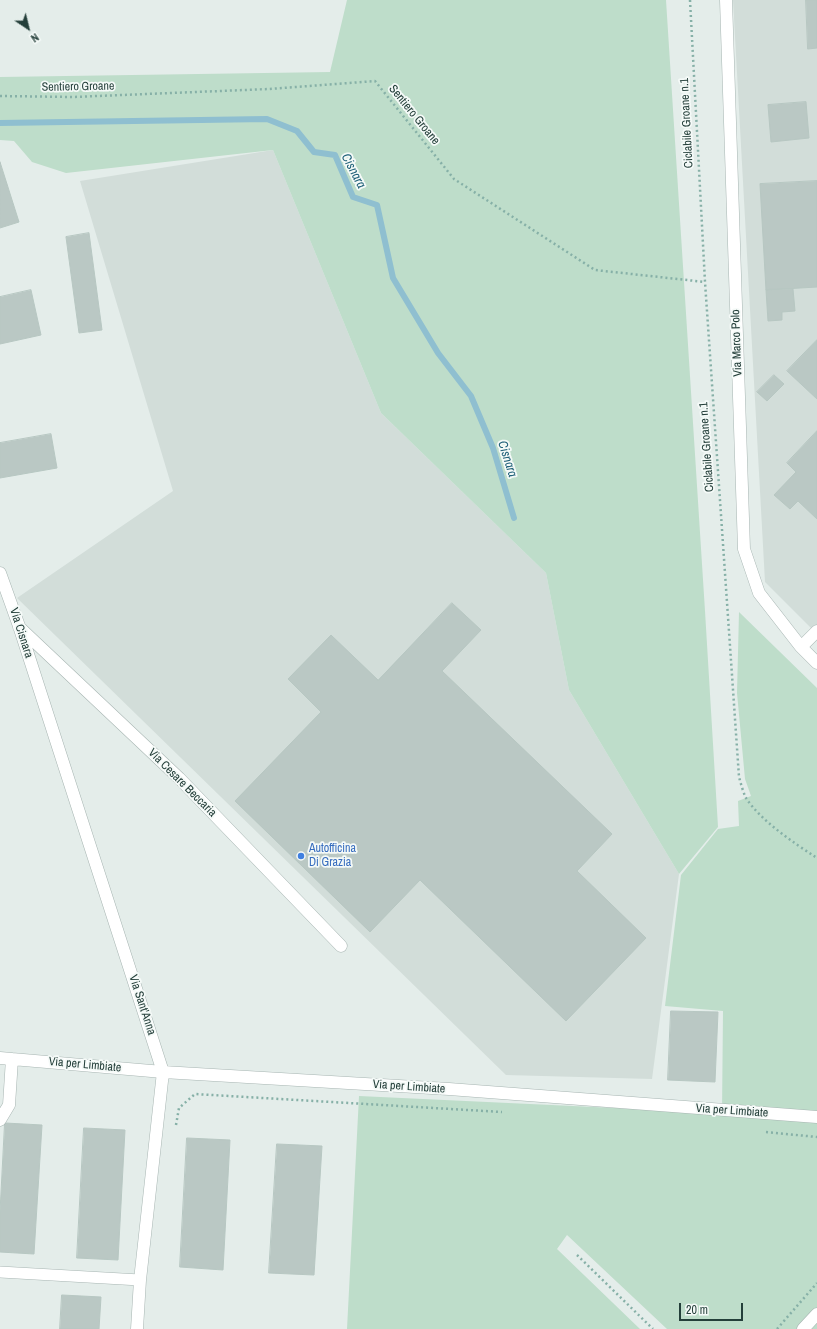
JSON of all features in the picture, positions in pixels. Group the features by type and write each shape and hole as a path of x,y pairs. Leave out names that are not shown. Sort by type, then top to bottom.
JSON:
{"street":[{"name":"Via Marco Polo","path":"726,0 744,549 760,593 801,647 817,662"},
{"name":"Via Cisnara","path":"0,573 40,692"},
{"name":"Via Cesare Beccaria","path":"19,626 179,778 341,946"},
{"path":"801,647 817,631"},
{"name":"Via Sant'Anna","path":"40,692 163,1072 140,1280 137,1329"},
{"path":"0,1120 9,1105 6,1059"},
{"name":"Via per Limbiate","path":"6,1059 163,1072 449,1089 817,1117"},
{"path":"803,1329 817,1314"}],"lane":[{"path":"0,1272 140,1280"}],"path":[{"name":"Ciclabile Groane n.1","path":"690,0 704,282 739,777 746,797 756,811 790,841 817,858"},
{"name":"Sentiero Groane","path":"0,96 73,97 269,89 375,81 454,179 595,270 704,282"},
{"path":"176,1121 179,1108 195,1094 506,1112"},
{"path":"764,1132 817,1137"},
{"path":"577,1255 653,1329"},
{"path":"777,1329 817,1283"}],"shaded area":[{"path":"733,0 817,0 817,634 765,582"},
{"path":"273,150 381,413 546,573 569,690 679,874 652,1079 506,1075 17,598 173,491 80,181"}],"green space":[{"path":"347,0 666,0 718,827 679,874 569,690 546,573 381,413 273,150 66,173 32,162 14,141 0,140 0,77 330,72"},
{"path":"739,612 817,688 817,1329 667,1329 567,1235 557,1249 640,1329 347,1329 359,1096 722,1113 723,1011 665,1006 681,875 718,829 739,826 738,801 751,796 745,779 737,693"}],"building":[{"path":"806,0 817,0 817,48 808,49"},
{"path":"806,102 809,138 771,142 768,105"},
{"path":"0,162 19,222 0,228"},
{"path":"817,181 817,287 766,290 760,184"},
{"path":"89,233 102,330 79,333 66,237"},
{"path":"793,289 795,311 782,312 782,320 768,321 766,290"},
{"path":"31,290 41,335 0,344 0,297"},
{"path":"817,340 817,399 787,371"},
{"path":"774,375 784,384 767,401 757,392"},
{"path":"817,431 817,519 798,501 790,509 774,495 796,472 787,463"},
{"path":"51,434 57,468 0,478 0,443"},
{"path":"452,603 481,630 442,671 612,834 577,871 646,938 566,1021 420,880 370,932 235,801 321,712 288,679 331,635 378,680"},
{"path":"671,1011 718,1012 715,1082 668,1080"},
{"path":"5,1123 42,1125 34,1254 0,1252 0,1212"},
{"path":"84,1128 125,1130 118,1260 77,1258"},
{"path":"187,1138 230,1140 223,1270 180,1267"},
{"path":"277,1144 322,1146 314,1275 269,1273"},
{"path":"62,1295 101,1297 99,1329 60,1329"}],"waterway":[{"name":"Cisnara","path":"0,123 267,119 297,131 314,152 335,155 353,197 377,205 393,278 438,353 471,396 493,448 514,518"}],"place":[{"name":"Autofficina Di Grazia","path":"301,856"}]}
